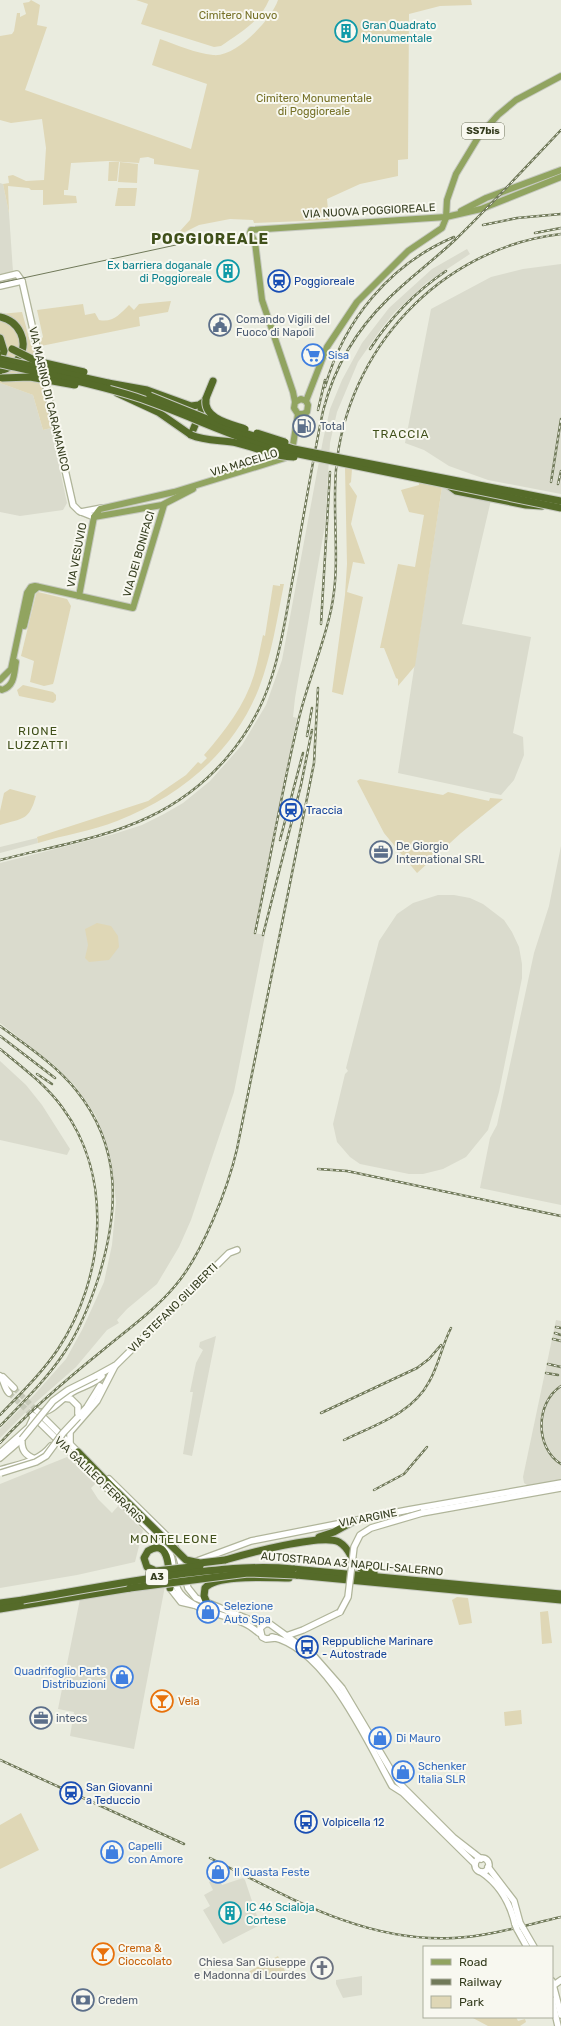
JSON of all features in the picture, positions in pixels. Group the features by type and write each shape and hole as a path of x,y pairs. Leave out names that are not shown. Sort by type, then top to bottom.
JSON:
{"highway":[{"path":"0,317 10,321 18,328 23,346 18,360 1,376"},
{"path":"0,337 4,351 0,364 107,385 147,390 191,406 200,405 206,399"},
{"path":"0,337 16,352 31,360 85,372 158,412 191,435 202,439 242,444 283,457 308,454"},
{"path":"0,359 156,398 247,435 308,454 561,508"},
{"path":"1,376 30,376 72,384 107,385"},
{"path":"191,435 213,381"},
{"path":"206,399 207,410 214,416 308,454 561,501"},
{"path":"442,480 456,491 531,506 548,505"},
{"path":"78,1452 186,1560 200,1563 225,1560"},
{"path":"170,1588 167,1557 162,1550 153,1548 146,1554 144,1562 149,1569 156,1571 211,1564 304,1542 334,1532 354,1521"},
{"path":"304,1542 331,1539 338,1541 346,1549 355,1564 365,1571 438,1583"},
{"name":"AUTOSTRADA A3 NAPOLI-SALERNO","path":"0,1610 23,1603 128,1582 222,1569 263,1567 321,1578 561,1600"},
{"name":"AUTOSTRADA A3 NAPOLI-SALERNO","path":"294,1572 561,1594"},
{"path":"207,1603 204,1596 206,1588 214,1581 258,1578 321,1578"},
{"name":"A3","path":"0,1604 23,1603"}],"main road":[{"name":"SS7bis","path":"446,217 446,204 456,174 479,136 498,115 516,100 561,76"},
{"path":"456,214 486,198 561,170"},
{"path":"456,214 481,209 561,177"},
{"name":"VIA NUOVA POGGIOREALE","path":"293,392 268,314 262,300 255,242 250,232 253,229 279,230 293,226 446,217 456,214"},
{"path":"293,392 295,402 294,408 300,414 308,410 306,401 308,394 327,347 357,302 408,251 440,229 446,217"},
{"path":"0,278 17,274 22,281 0,286"},
{"name":"VIA MARINO DI CARAMANICO","path":"22,281 72,505 81,512"},
{"path":"293,392 298,396 308,394"},
{"path":"295,402 301,399 306,401"},
{"name":"VIA MACELLO","path":"194,487 293,458 300,414"},
{"path":"81,512 194,487"},
{"path":"81,512 94,517 164,505 194,487"},
{"name":"VIA DEI BONIFACI","path":"79,596 133,608 164,505"},
{"path":"94,517 103,508"},
{"name":"VIA VESUVIO","path":"79,596 94,517"},
{"path":"0,680 11,669 28,590 32,586 79,596"},
{"path":"0,689 7,689 13,681 32,594 38,587"},
{"name":"VIA STEFANO GILIBERTI","path":"113,1367 229,1253 237,1250"},
{"path":"0,1458 22,1439 53,1402 68,1390 113,1367"},
{"path":"0,1472 36,1462 46,1456 63,1433 87,1407 113,1367"},
{"path":"70,1445 70,1432 97,1401 113,1367"},
{"path":"0,1453 29,1427 35,1413 48,1411 63,1398 97,1380 105,1372"},
{"path":"0,1375 12,1391"},
{"path":"63,1398 71,1399 78,1406 78,1417"},
{"name":"VIA GALILEO FERRARIS","path":"35,1413 114,1484 167,1535 176,1547 188,1588 196,1598 207,1603"},
{"name":"VIA GALILEO FERRARIS","path":"35,1413 62,1444 166,1546 173,1561 179,1591 196,1605"},
{"path":"22,1439 22,1450 35,1459"},
{"path":"0,1472 35,1459 42,1455 53,1444 62,1444"},
{"name":"VIA ARGINE","path":"179,1558 189,1561 197,1561 252,1541 561,1483"},
{"name":"VIA ARGINE","path":"272,1638 287,1636 303,1630 340,1612 348,1597 354,1547 360,1535 371,1528 422,1512 561,1488"},
{"path":"170,1588 181,1602 196,1605 243,1623 259,1633 263,1638 272,1638 288,1642 323,1672 345,1701 392,1786 403,1793 475,1864 476,1870 489,1878 503,1894 519,1926 527,1946"},
{"path":"207,1603 265,1624 270,1624 313,1655 342,1688 398,1782 454,1838 487,1861 488,1867 514,1901 519,1926 533,1946"},
{"path":"259,1633 261,1626 265,1624"},
{"path":"272,1638 275,1633 274,1628"},
{"path":"475,1864 481,1858"},
{"path":"481,1872 485,1871 488,1867"},
{"path":"561,1980 553,1983 561,2015"},
{"path":"553,2004 558,2025"}],"shaded area":[{"path":"0,183 3,184 9,213 13,272 0,275"},
{"path":"467,249 470,254 426,283 394,313 381,329 358,362 337,412 330,443 325,525 295,698 293,717 297,718 254,933 265,935 234,1092 191,1220 179,1247 157,1284 127,1309 117,1320 119,1323 107,1330 76,1367 36,1402 0,1438 0,1429 35,1394 66,1359 82,1330 104,1282 112,1245 116,1202 111,1159 96,1116 76,1087 54,1065 0,1023 0,863 114,834 142,825 183,803 210,781 242,745 266,705 282,660 323,440 330,409 342,380 362,343 389,308 432,269"},
{"path":"561,264 561,494 488,480 449,466 424,450 405,443 431,309 491,277 523,269"},
{"path":"0,383 33,395 43,430 51,428 67,503 63,510 20,516 0,512"},
{"path":"442,487 464,495 491,500 462,624 531,637 513,733 523,737 524,755 514,780 501,795 398,773"},
{"path":"37,838 38,843 0,853 0,847"},
{"path":"561,846 561,1205 480,1188 490,1138 497,1125 534,953 549,906"},
{"path":"438,895 454,895 470,898 483,904 504,920 519,947 522,964 522,978 499,1092 488,1130 466,1157 443,1169 423,1174 409,1174 360,1164 350,1157 337,1142 333,1124 345,1074 348,1071 346,1068 379,941 397,914 413,903"},
{"path":"0,1061 26,1085 42,1105 70,1149 67,1155 0,1140"},
{"path":"556,1320 561,1321 561,1481 530,1487 524,1483 523,1477"},
{"path":"216,1336 192,1456 183,1454 193,1392 190,1392 196,1363 203,1350 199,1347 200,1342"},
{"path":"67,1457 96,1483 91,1488 98,1499 112,1513 119,1505 143,1530 135,1562 77,1575 0,1588 0,1484"},
{"path":"165,1586 134,1749 70,1736 74,1712 58,1709 80,1599"},
{"path":"218,1877 222,1885 243,1878 245,1880 260,1925 223,1944 203,1910 210,1906 204,1895 213,1890 209,1882"},
{"path":"362,1976 362,1995 343,1998 336,1984 336,1980"}],"green space":[{"name":"Cimitero Monumentale di Poggioreale","path":"31,0 40,5 37,25 47,27 25,90 191,149 207,84 152,65 160,39 200,52 213,55 222,54 242,44 252,36 261,27 278,0 471,0 472,5 440,6 409,14 408,159 398,160 398,176 360,184 327,199 329,220 254,223 253,220 230,219 199,225 181,234 180,231 190,220 199,170 154,164 154,159 148,157 140,158 139,163 108,161 71,163 68,190 64,190 64,195 76,196 77,203 43,205 43,190 31,190 29,188 8,186 9,213 3,184 9,183 8,176 13,175 26,181 44,180 46,148 42,119 11,123 0,120 0,36 12,34 14,31 17,13 20,13 20,17 26,14 23,3"},
{"name":"Cimitero Nuovo","path":"136,0 269,0 255,21 221,46 214,47 141,24 148,4"},
{"path":"109,162 119,162 117,181 108,181"},
{"path":"120,162 138,164 137,183 118,182"},
{"path":"118,188 137,188 135,206 115,206"},
{"path":"171,301 168,312 139,317 140,326 41,346 40,340 43,337 37,310 83,304 85,315 95,313 99,320 104,321 116,317 129,305 134,310 139,304"},
{"path":"22,312 31,345 34,345 51,428 43,430 33,395 0,383 0,374 9,370 24,339 0,314"},
{"path":"0,319 15,328 21,344 18,357 0,370"},
{"path":"345,468 352,469 351,482 349,484 357,496 351,524 365,564 353,562 347,592 363,597 343,695 332,692 345,595 347,564"},
{"path":"419,482 442,487 415,666 398,686 398,679 396,678 384,648 380,648 398,564 415,567 424,515 409,512 401,490 419,485"},
{"path":"280,584 284,584 271,649 264,675 248,711 220,752 203,769 183,785 163,799 140,811 117,821 38,843 37,837 148,801 186,775 198,762 201,764 207,758 204,755 234,717 250,686 257,665 263,635 265,636 273,585 280,586"},
{"path":"38,592 67,599 71,606 53,684 44,686 30,682 34,661 21,656 36,594"},
{"path":"23,685 53,692 56,695 56,700 53,703 19,696 17,690"},
{"path":"360,779 443,795 448,792 489,801 490,798 503,799 461,833 417,873 384,833 357,781"},
{"path":"10,789 36,796 28,814 20,819 0,825 0,811 4,793"},
{"path":"97,923 111,926 118,936 119,947 109,960 89,962 85,958 88,945 85,929"},
{"path":"457,1597 468,1598 472,1623 459,1625 452,1600"},
{"path":"548,1611 552,1643 542,1644 540,1612"},
{"path":"521,1710 522,1724 505,1726 504,1712"},
{"path":"21,1813 39,1850 0,1869 0,1825"},
{"path":"278,1956 286,1973 253,1980 248,1972"},
{"path":"473,2018 516,2018 518,2021 525,2019 526,2022 520,2026 488,2026"}],"tunnel":[{"path":"14,1388 36,1410"},
{"path":"9,1393 32,1415"}],"tram line":[{"path":"0,283 176,245"}],"railway":[{"path":"0,860 95,837 131,825 149,817 190,792 226,759 253,720 264,699 276,663 323,411 333,380 340,365 356,337 376,311 396,291 456,239 561,130"},
{"path":"483,225 517,218 561,214"},
{"path":"535,233 561,228"},
{"path":"255,933 299,718 331,610 334,593 336,558 336,470 344,426 358,384 380,346 407,312 439,283 476,260 517,243 561,234"},
{"path":"325,387 333,362 344,339 357,317 373,297 390,279 410,262 431,248 454,237"},
{"path":"370,349 404,306 446,271"},
{"path":"318,410 325,380"},
{"path":"551,482 561,419"},
{"path":"558,484 561,471"},
{"path":"321,624 330,472"},
{"path":"0,1443 24,1418 76,1372 140,1320 167,1295 185,1273 195,1257 213,1220 221,1201 237,1149 314,763 318,688"},
{"path":"307,736 312,708"},
{"path":"263,935 301,785 312,730"},
{"path":"280,840 303,753"},
{"path":"0,1026 59,1072 76,1090 91,1112 102,1134 109,1156 113,1203 106,1251 96,1286 80,1326 70,1344 50,1372 0,1426"},
{"path":"0,1036 55,1078"},
{"path":"0,1049 33,1076 48,1091 62,1107 79,1135 90,1164 96,1196 97,1228 94,1260 86,1291 74,1321 58,1349 45,1366 0,1415"},
{"path":"37,1074 52,1084"},
{"path":"318,1169 347,1171 561,1216"},
{"path":"556,1327 561,1328"},
{"path":"344,1440 403,1410 422,1393 438,1362 451,1328"},
{"path":"555,1333 561,1335"},
{"path":"553,1339 561,1341"},
{"path":"321,1413 417,1368 429,1359 441,1345"},
{"path":"548,1364 561,1367"},
{"path":"546,1373 558,1375"},
{"path":"561,1386 552,1394 546,1403 542,1425 546,1447 552,1457 561,1464"},
{"path":"374,1490 404,1474 427,1447"},
{"path":"0,1760 184,1844"},
{"path":"210,1858 297,1901 327,1914 358,1925 389,1933 421,1938 467,1937 508,1930 561,1917"}],"place":[{"name":"Gran Quadrato Monumentale","path":"346,31"},
{"name":"Ex barriera doganale di Poggioreale","path":"228,271"},
{"name":"Poggioreale","path":"279,281"},
{"name":"Comando Vigili del Fuoco di Napoli","path":"220,325"},
{"name":"Sisa","path":"313,355"},
{"name":"Total","path":"304,426"},
{"name":"Traccia","path":"291,810"},
{"name":"De Giorgio International SRL","path":"381,852"},
{"name":"Selezione Auto Spa","path":"208,1612"},
{"name":"Reppubliche Marinare - Autostrade","path":"307,1647"},
{"name":"Quadrifoglio Parts Distribuzioni","path":"122,1677"},
{"name":"Vela","path":"162,1701"},
{"name":"intecs","path":"41,1718"},
{"name":"Di Mauro","path":"380,1738"},
{"name":"Schenker Italia SLR","path":"403,1772"},
{"name":"San Giovanni a Teduccio","path":"71,1793"},
{"name":"Volpicella 12","path":"306,1822"},
{"name":"Capelli con Amore","path":"112,1852"},
{"name":"Il Guasta Feste","path":"218,1872"},
{"name":"IC 46 Scialoja Cortese","path":"230,1913"},
{"name":"Crema & Cioccolato","path":"103,1954"},
{"name":"Chiesa San Giuseppe e Madonna di Lourdes","path":"322,1968"},
{"name":"Credem","path":"83,2000"}],"district":[{"name":"POGGIOREALE","path":"210,239"},
{"name":"TRACCIA","path":"401,434"},
{"name":"RIONE LUZZATTI","path":"38,738"},
{"name":"MONTELEONE","path":"174,1539"}]}
